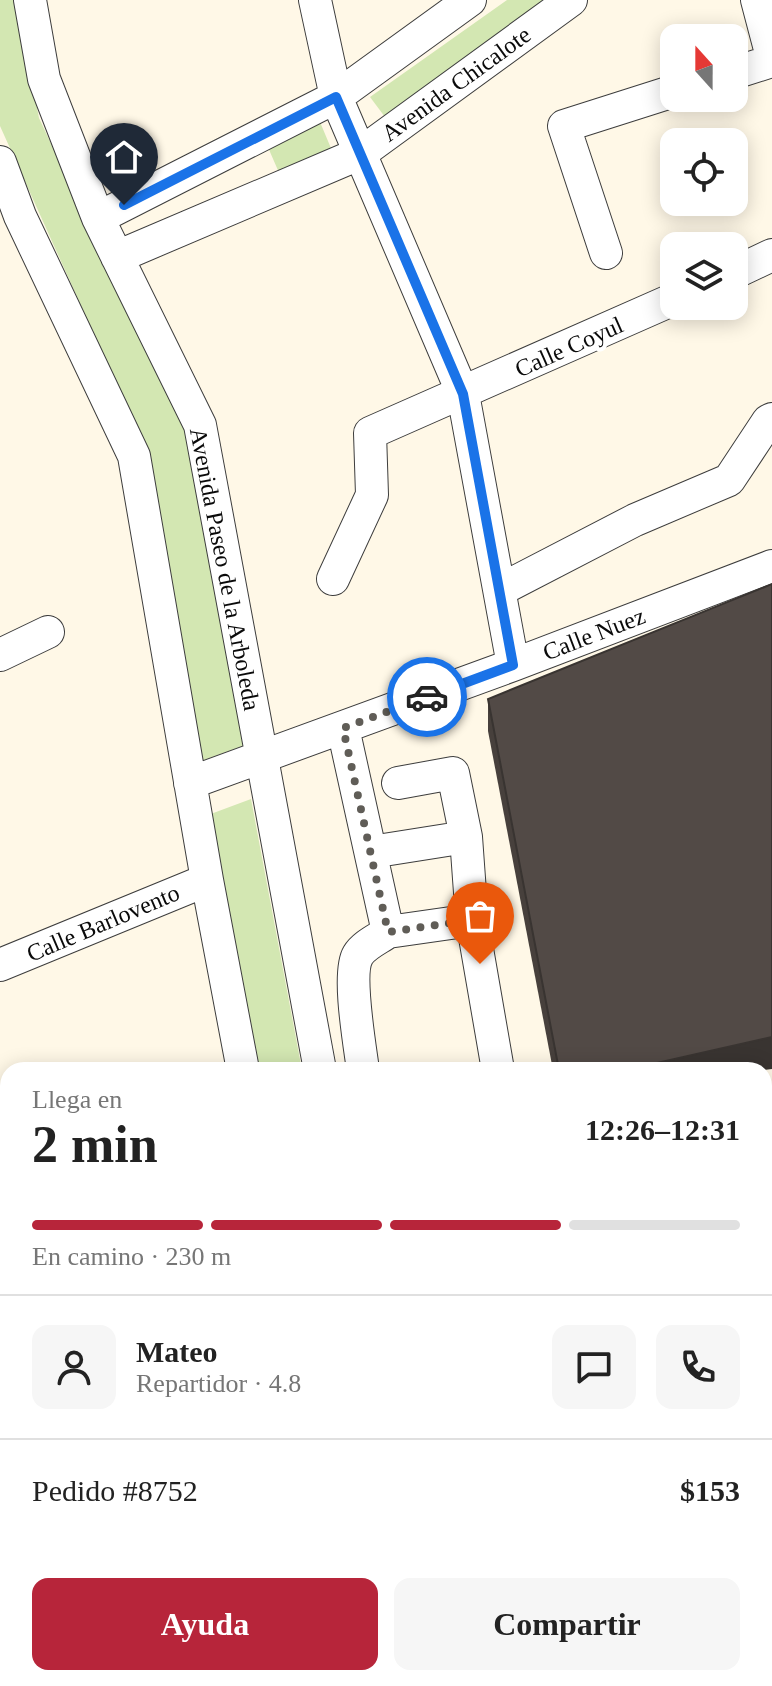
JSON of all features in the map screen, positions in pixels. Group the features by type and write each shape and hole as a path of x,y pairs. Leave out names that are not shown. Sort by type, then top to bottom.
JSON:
{"street":[{"name":"Avenida Paseo de la Arboleda","path":"30,0 44,79 98,218 200,425 319,1062"},
{"path":"315,0 336,97 463,394 513,665"},
{"path":"98,218 336,97 470,0"},
{"name":"Avenida Chicalote","path":"117,257 361,153 571,0"},
{"path":"748,68 772,59 757,0"},
{"path":"606,253 564,126 660,95"},
{"path":"0,162 10,219 134,456 241,1062"},
{"path":"748,266 772,255"},
{"name":"Calle Coyul","path":"333,579 372,495 370,433 660,305"},
{"path":"500,590 635,520 729,480 772,419"},
{"name":"Calle Nuez","path":"190,783 772,566"},
{"path":"0,655 48,632"},
{"path":"343,728 388,932"},
{"path":"398,783 453,773 466,837 472,920 497,1062"},
{"path":"371,852 466,837"},
{"name":"Calle Barlovento","path":"0,965 207,880"},
{"path":"362,1062 354,965 360,952 388,932 472,920"}],"green space":[{"path":"0,0 16,0 39,118 188,435 243,746 201,761 147,452 0,126"},
{"path":"507,0 549,0 385,117 370,97"},
{"path":"320,122 333,153 280,175 267,145"},
{"path":"251,799 300,1062 254,1062 208,815"}],"building":[{"path":"772,584 772,1037 661,1062 557,1062 488,699"}],"way so far":[{"path":"427,697 343,728 388,932 472,920 480,964"}],"route":[{"path":"124,205 336,97 463,394 513,665 427,697"}]}
